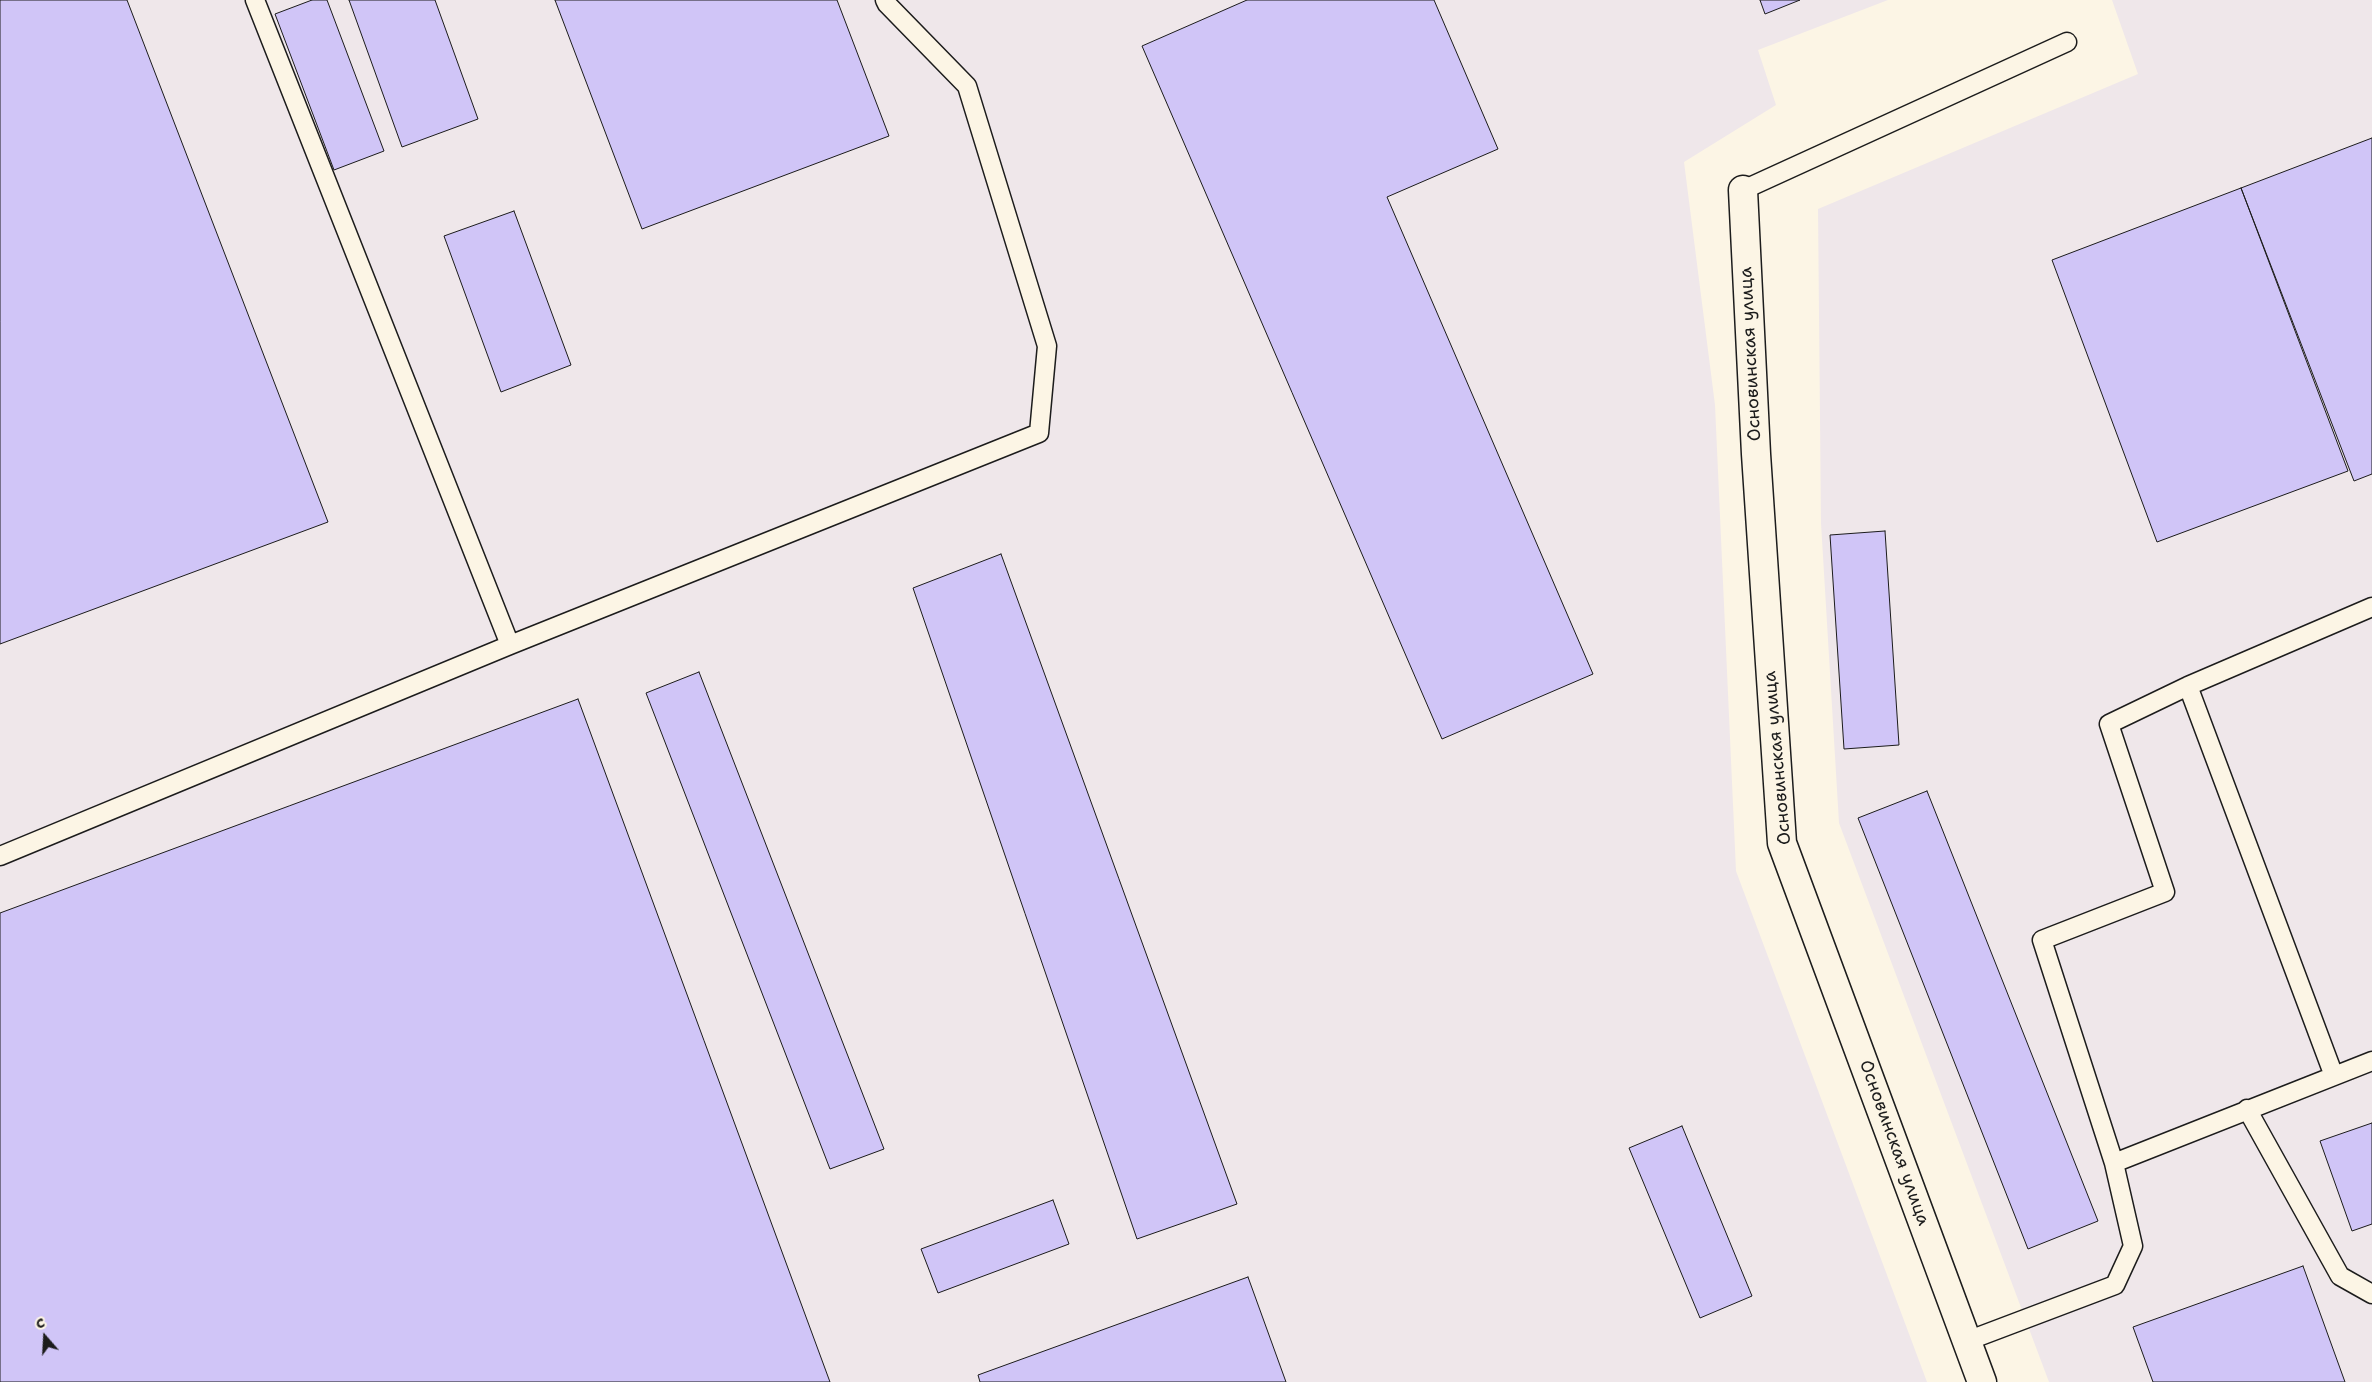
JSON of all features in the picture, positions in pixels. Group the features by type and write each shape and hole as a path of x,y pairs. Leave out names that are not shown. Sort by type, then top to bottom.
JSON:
{"street":[{"name":"Основинская улица","path":"1744,190 1756,454 1782,842 1982,1382"}],"lane":[{"path":"255,0 510,645"},
{"path":"0,856 510,645 1039,433 1047,346 966,86 885,0"},
{"path":"1744,190 2067,42"},
{"path":"1967,1341 2115,1285 2133,1246 2114,1163 2042,940 2165,892 2108,724 2188,686 2372,607"},
{"path":"2188,686 2334,1076"},
{"path":"2114,1163 2372,1061"},
{"path":"2247,1109 2340,1276 2372,1294"}],"shaded area":[{"path":"0,0 1888,0 1758,50 1776,105 1684,162 1715,405 1736,871 1927,1382 0,1382"},
{"path":"2112,0 2372,0 2372,1382 2049,1382 1839,823 1821,523 1818,209 2138,74"}],"building":[{"path":"0,0 127,0 328,522 0,644"},
{"path":"312,0 327,0 384,151 334,170 275,14"},
{"path":"349,0 435,0 478,119 402,147"},
{"path":"555,0 837,0 889,136 642,229"},
{"path":"1247,0 1434,0 1498,149 1387,197 1593,674 1442,739 1142,46"},
{"path":"1760,0 1800,0 1765,14"},
{"path":"2372,138 2372,474 2354,481 2241,188"},
{"path":"2241,188 2348,471 2157,542 2052,260"},
{"path":"514,211 571,365 501,392 444,236"},
{"path":"1885,531 1899,745 1844,749 1830,535"},
{"path":"1001,554 1237,1204 1137,1239 913,588"},
{"path":"699,672 884,1149 830,1169 646,693"},
{"path":"578,699 830,1382 0,1382 0,913"},
{"path":"1927,791 2098,1221 2028,1249 1858,818"},
{"path":"2372,1123 2372,1224 2352,1231 2320,1141"},
{"path":"1682,1126 1752,1296 1700,1318 1629,1148"},
{"path":"1053,1200 1069,1244 938,1293 921,1249"},
{"path":"2303,1266 2345,1382 2153,1382 2133,1327"},
{"path":"1248,1277 1286,1382 980,1382 978,1375"}]}
